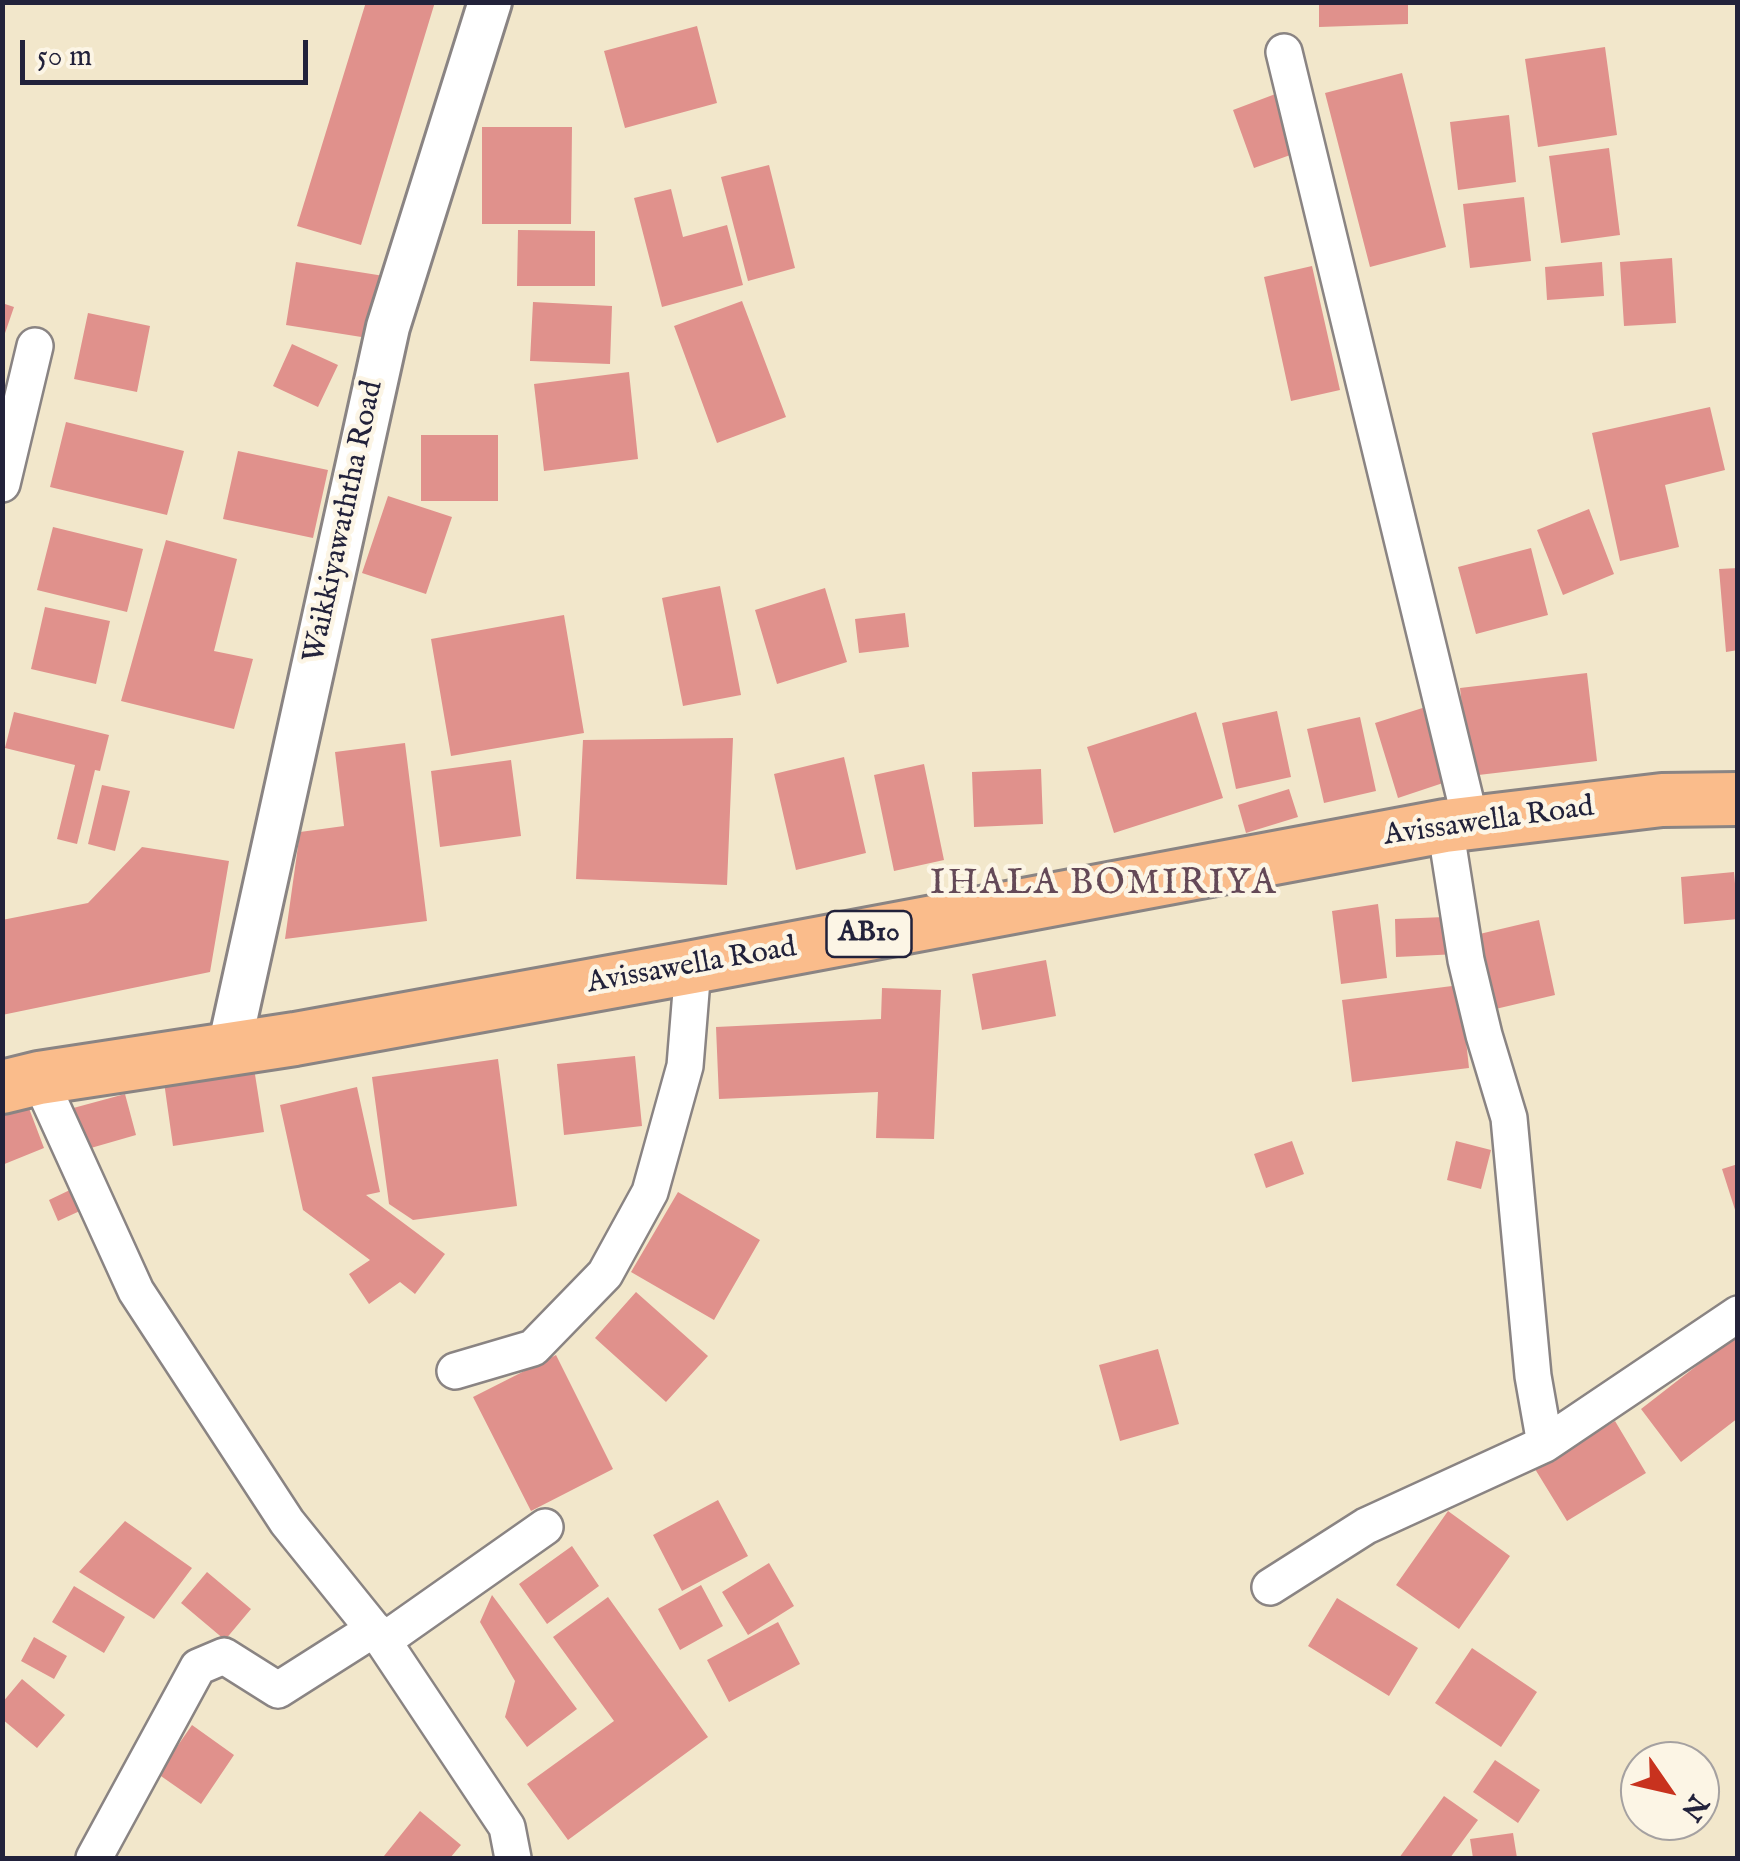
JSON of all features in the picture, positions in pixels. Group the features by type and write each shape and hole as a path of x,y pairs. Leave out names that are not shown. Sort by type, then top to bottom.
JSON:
{"main road":[{"name":"Avissawella Road","path":"21,1082 692,968 1458,824 1662,800 1738,799"}],"street":[{"name":"Waikkiyawaththa Road","path":"228,1048 388,327 490,2"},
{"path":"1284,52 1458,824 1466,960 1508,1118 1533,1376 1545,1444"},
{"path":"2,484 35,346"},
{"path":"455,1371 533,1348 606,1274 650,1192 686,1066 692,968"},
{"path":"21,1082 136,1291 287,1522 379,1635 507,1827 513,1858"},
{"path":"1270,1587 1366,1526 1545,1444 1738,1314"},
{"path":"94,1858 198,1667 224,1656 278,1690 379,1635 545,1527"}],"building":[{"path":"366,2 435,2 361,245 297,226"},
{"path":"1319,2 1408,2 1408,24 1319,27"},
{"path":"697,26 717,103 625,128 604,51"},
{"path":"1605,47 1617,135 1538,147 1525,59"},
{"path":"1402,73 1446,247 1370,267 1325,93"},
{"path":"1286,90 1307,149 1254,168 1233,110"},
{"path":"1509,115 1516,182 1458,190 1450,122"},
{"path":"482,127 572,127 571,224 482,224"},
{"path":"1609,148 1620,235 1561,243 1549,156"},
{"path":"769,165 795,268 748,281 721,177"},
{"path":"671,189 683,237 727,225 743,285 662,307 634,198"},
{"path":"1524,197 1531,261 1470,268 1463,204"},
{"path":"518,230 595,231 595,286 517,286"},
{"path":"1672,258 1676,323 1624,326 1620,262"},
{"path":"296,262 384,276 374,339 286,325"},
{"path":"1602,262 1604,296 1547,300 1545,267"},
{"path":"1312,266 1340,390 1291,401 1264,277"},
{"path":"742,301 786,417 717,443 674,326"},
{"path":"533,302 612,306 610,364 530,361"},
{"path":"2,303 14,307 3,339 2,339"},
{"path":"88,313 150,326 137,392 74,379"},
{"path":"292,344 338,365 318,407 273,386"},
{"path":"629,372 638,459 544,471 534,384"},
{"path":"1710,407 1725,470 1665,485 1679,547 1620,561 1592,433"},
{"path":"66,422 184,451 167,515 50,487"},
{"path":"421,435 498,435 498,501 421,501"},
{"path":"238,451 328,470 313,538 223,519"},
{"path":"388,496 452,517 426,594 362,573"},
{"path":"1589,509 1614,574 1563,595 1537,530"},
{"path":"53,527 143,549 127,612 37,590"},
{"path":"166,540 237,559 214,651 253,659 234,729 121,701"},
{"path":"1531,548 1548,615 1476,634 1458,567"},
{"path":"1738,568 1738,650 1726,652 1719,569"},
{"path":"720,586 741,695 683,706 662,598"},
{"path":"825,588 847,662 777,684 755,610"},
{"path":"45,607 110,621 96,684 31,669"},
{"path":"905,613 909,647 859,653 855,619"},
{"path":"564,615 584,733 451,756 431,639"},
{"path":"1587,673 1597,761 1470,776 1460,688"},
{"path":"1432,705 1455,779 1398,798 1375,723"},
{"path":"1277,711 1291,777 1236,789 1222,723"},
{"path":"14,712 109,735 100,771 95,770 77,844 57,839 75,765 5,748"},
{"path":"1196,712 1223,798 1114,833 1087,747"},
{"path":"1360,717 1376,791 1324,803 1307,729"},
{"path":"733,738 727,885 576,879 583,740"},
{"path":"405,743 427,921 285,939 300,832 344,826 335,752"},
{"path":"844,757 866,853 796,870 774,774"},
{"path":"511,760 521,836 440,847 431,771"},
{"path":"924,764 944,860 894,871 874,775"},
{"path":"1041,769 1043,824 974,827 972,772"},
{"path":"102,785 130,791 115,851 88,844"},
{"path":"1289,789 1298,817 1246,833 1238,805"},
{"path":"142,847 229,861 210,972 2,1015 2,920 88,903"},
{"path":"1734,872 1738,919 1684,924 1681,877"},
{"path":"1378,904 1387,978 1341,984 1332,911"},
{"path":"1445,917 1458,954 1396,957 1395,919"},
{"path":"1539,920 1555,995 1487,1011 1471,936"},
{"path":"1046,960 1056,1016 982,1030 972,974"},
{"path":"1460,985 1469,1068 1352,1082 1342,1000"},
{"path":"882,988 941,990 934,1139 876,1138 878,1092 719,1099 716,1027 881,1019"},
{"path":"635,1056 642,1126 564,1135 557,1064"},
{"path":"498,1059 517,1206 413,1220 389,1204 372,1077"},
{"path":"254,1068 264,1132 173,1146 164,1082"},
{"path":"357,1087 380,1192 366,1195 445,1254 415,1294 400,1282 369,1304 349,1274 370,1260 303,1210 280,1105"},
{"path":"125,1094 136,1135 77,1152 66,1110"},
{"path":"27,1103 44,1148 2,1165 2,1112"},
{"path":"1292,1141 1304,1174 1266,1188 1254,1154"},
{"path":"1456,1141 1491,1150 1481,1189 1447,1180"},
{"path":"1738,1164 1738,1216 1737,1216 1722,1169"},
{"path":"72,1189 82,1210 58,1221 49,1200"},
{"path":"678,1192 760,1240 714,1320 631,1272"},
{"path":"636,1292 708,1356 666,1402 595,1338"},
{"path":"1735,1336 1738,1418 1681,1462 1641,1409"},
{"path":"1158,1349 1179,1424 1120,1441 1099,1365"},
{"path":"556,1355 613,1469 531,1511 473,1397"},
{"path":"1615,1421 1646,1473 1567,1521 1535,1469"},
{"path":"718,1500 748,1556 682,1591 653,1535"},
{"path":"1448,1511 1510,1556 1459,1629 1396,1585"},
{"path":"125,1521 192,1568 154,1619 79,1572"},
{"path":"572,1546 599,1586 547,1624 519,1584"},
{"path":"769,1563 794,1606 748,1635 722,1592"},
{"path":"207,1572 251,1609 225,1640 181,1603"},
{"path":"701,1585 723,1626 680,1650 658,1609"},
{"path":"74,1586 125,1617 104,1653 52,1622"},
{"path":"492,1595 577,1709 527,1747 505,1717 515,1681 480,1622"},
{"path":"608,1597 708,1737 568,1840 527,1784 614,1721 553,1637"},
{"path":"1337,1598 1418,1648 1389,1696 1308,1646"},
{"path":"778,1622 800,1664 729,1702 707,1660"},
{"path":"34,1637 67,1656 54,1679 21,1661"},
{"path":"1472,1648 1537,1692 1501,1747 1435,1703"},
{"path":"22,1679 65,1715 37,1748 2,1719 2,1703"},
{"path":"192,1725 234,1755 201,1804 158,1774"},
{"path":"1495,1760 1540,1790 1518,1823 1473,1792"},
{"path":"1444,1796 1478,1820 1450,1858 1399,1858"},
{"path":"420,1811 461,1845 450,1858 384,1856"},
{"path":"1513,1833 1517,1858 1473,1858 1470,1839"}],"district":[{"name":"IHALA BOMIRIYA","path":"1104,886"}]}
